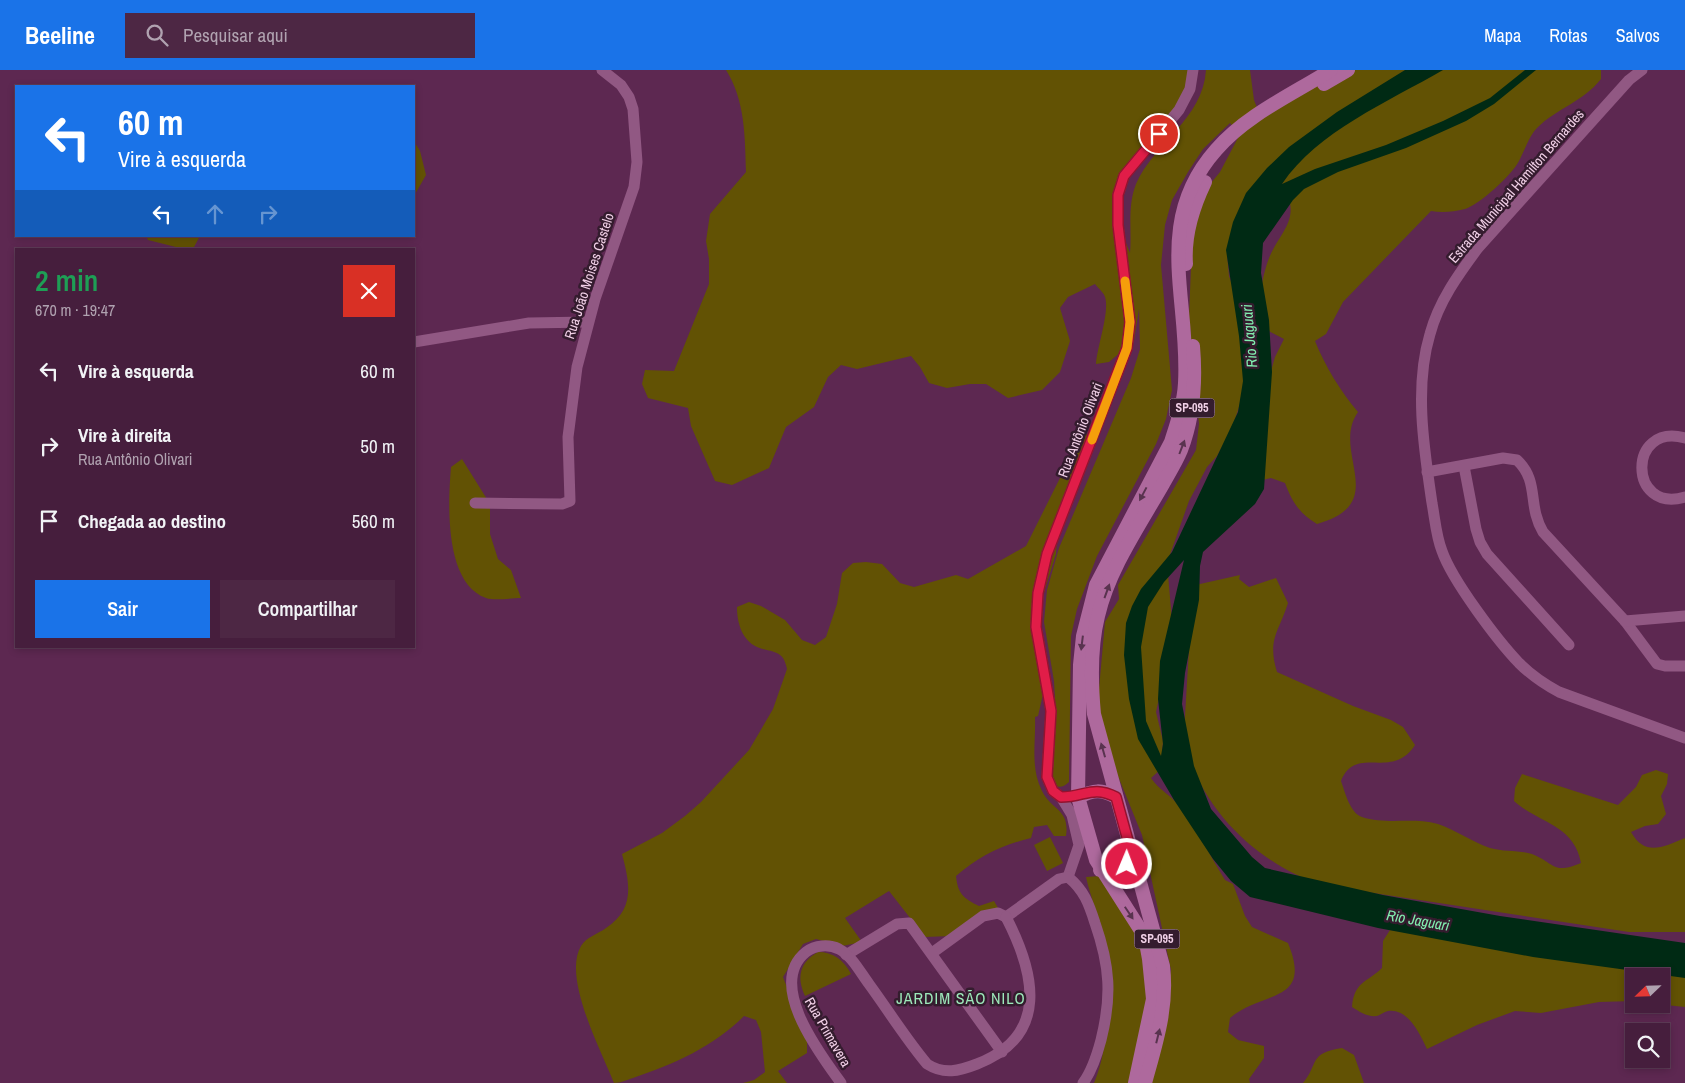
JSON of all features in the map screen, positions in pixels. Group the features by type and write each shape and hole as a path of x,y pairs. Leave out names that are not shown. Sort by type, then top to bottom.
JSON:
{"main road":[{"name":"SP-095","path":"1135,1083 1153,999 1149,959 1145,937 1100,870 1089,840 1078,797 1080,665 1083,636 1096,584 1171,442 1179,419 1185,384 1177,241 1180,219 1188,196 1215,150 1238,129 1331,70"},
{"name":"SP-095","path":"1145,1083 1164,1011 1166,989 1158,943 1094,714 1091,684 1092,650 1098,616 1113,574 1180,452 1189,426 1195,372 1186,259 1188,232 1196,201 1209,173 1227,150 1245,133 1348,70"},
{"path":"1078,797 1094,790 1104,791 1116,797"},
{"path":"1100,870 1117,872 1123,869 1127,864 1130,848"}],"street":[{"name":"Rua João Moises Castelo","path":"475,503 567,503 571,497 568,449 573,393 588,322 634,187 637,162 634,109 621,85 602,70"},
{"name":"Rua Antônio Olivari","path":"1068,877 1080,845 1078,830 1072,815 1061,797 1053,791 1047,777 1051,711 1036,627 1038,593 1047,554 1127,348 1130,322 1118,225 1118,195 1124,176 1179,110 1190,89 1193,70"},
{"name":"Estrada Municipal Hamilton Bernardes","path":"1642,70 1630,80 1478,248 1458,275 1442,302 1430,334 1423,374 1422,417 1427,472 1439,542 1450,568 1477,610 1519,662 1542,683 1559,692 1685,738"},
{"path":"415,342 529,323 588,322"},
{"path":"1685,438 1667,436 1650,445 1642,461 1641,471 1648,488 1656,495 1666,499 1685,497"},
{"path":"1427,472 1503,458 1518,460 1531,477 1536,520 1543,532 1625,621 1657,664 1685,666"},
{"path":"1464,466 1480,542 1487,554 1570,645"},
{"path":"1625,621 1685,616"},
{"path":"1061,797 1078,797"},
{"path":"1006,917 1060,879 1068,877 1078,886 1086,898 1103,945 1109,990 1108,1012 1098,1052 1083,1083"},
{"path":"932,953 983,916 998,913 1006,917 1028,967 1030,992 1024,1023 1018,1037 1002,1052 960,1070 937,1070 927,1064 846,955 897,924 903,922 913,926 932,953 1002,1052"},
{"name":"Rua Primavera","path":"841,1083 822,1058 805,1027 792,999 791,990 798,961 808,951 820,946 830,946 846,955"}],"shaded area":[{"path":"726,70 1191,70 1184,102 1131,172 1119,208 1124,238 1130,253 1131,210 1136,184 1144,169 1177,130 1196,103 1203,87 1206,70 1250,70 1254,100 1261,118 1338,70 1601,70 1601,79 1594,87 1553,115 1534,131 1515,167 1486,196 1465,209 1448,212 1431,211 1343,302 1326,334 1315,341 1334,378 1358,412 1351,427 1350,443 1356,490 1351,503 1339,515 1317,524 1297,507 1285,483 1271,478 1258,481 1271,371 1275,357 1284,339 1263,328 1261,305 1261,290 1266,267 1290,218 1291,208 1282,183 1227,254 1229,276 1242,312 1245,389 1232,428 1217,456 1207,467 1189,501 1167,563 1173,632 1156,712 1163,741 1161,769 1151,778 1186,815 1225,880 1233,884 1245,916 1252,927 1288,943 1294,963 1294,977 1289,986 1281,993 1243,1009 1230,1018 1228,1032 1238,1040 1264,1046 1264,1058 1249,1079 1250,1083 1150,1083 1171,970 1142,835 1096,722 1105,622 1119,599 1118,585 1196,450 1199,424 1189,317 1192,241 1195,220 1211,183 1220,172 1240,134 1230,123 1203,149 1172,200 1165,225 1161,265 1172,390 1166,419 1156,444 1097,556 1077,609 1071,636 1069,782 1058,787 1051,784 1056,715 1054,681 1044,622 1047,590 1059,548 1131,378 1140,349 1139,309 1134,341 1109,362 1096,364 1105,320 1106,303 1104,295 1095,284 1068,297 1060,308 1070,341 1060,372 1042,390 1008,398 986,384 970,384 947,388 929,383 911,356 857,369 841,365 828,377 814,407 786,427 769,468 732,485 715,481 691,426 688,408 648,398 642,384 645,370 674,371 709,284 709,259 706,241 710,214 746,172 743,119 737,94"},
{"path":"415,143 420,151 426,175 415,194"},
{"path":"146,237 199,237 194,247 176,247 148,240"},
{"path":"1080,431 1092,437 1057,539 1056,554 1040,606 1044,690 1038,716 1035,717 1034,755 1038,782 1046,798 1063,815 1067,827 1066,836 1054,836 1047,825 1034,827 1031,838 991,852 956,876 958,887 965,898 979,906 994,901 1001,913 951,936 925,937 889,891 845,918 862,942 842,946 816,939 803,944 783,977 807,1040 807,1053 778,1071 787,1083 743,1083 754,1080 765,1072 761,1032 756,1020 744,1016 706,1046 648,1073 614,1083 586,1015 576,977 576,960 583,943 615,921 622,913 626,904 628,886 622,854 662,833 701,802 749,750 773,709 787,669 785,663 778,653 757,647 748,640 739,625 737,607 749,602 761,606 785,620 802,640 815,645 826,637 837,604 842,573 853,563 882,564 900,583 914,587 956,575 968,579 1026,546 1071,456"},
{"path":"462,459 490,504 490,534 498,559 511,570 521,598 486,598 472,590 462,576 452,540 449,501 451,467"},
{"path":"1240,575 1239,579 1249,587 1276,578 1288,603 1275,636 1273,651 1277,672 1353,706 1391,720 1403,727 1415,745 1406,755 1396,761 1365,763 1356,765 1348,770 1341,781 1348,802 1358,815 1371,819 1419,821 1438,824 1490,848 1532,854 1554,866 1564,868 1581,863 1577,850 1563,832 1514,801 1515,788 1522,774 1618,805 1636,787 1642,775 1656,770 1668,774 1667,784 1661,796 1666,814 1658,824 1645,826 1631,832 1642,845 1655,848 1685,838 1685,932 1629,932 1321,885 1297,875 1274,862 1252,846 1232,827 1200,784 1190,759 1184,733 1193,582 1200,584"},
{"path":"1050,837 1063,863 1047,871 1034,845"},
{"path":"1100,876 1143,941 1149,999 1132,1083 1094,1083 1104,1044 1107,1023 1107,1001 1101,936 1086,877"},
{"path":"1390,930 1651,968 1625,968 1625,1001 1599,1002 1541,1013 1515,1011 1477,1025 1427,1049 1412,1023 1402,1014 1388,1011 1377,1016 1370,1016 1352,1007 1355,992 1358,988 1382,968 1383,941"},
{"path":"818,952 829,953 838,958 851,974 805,996 801,983 801,971 807,960"},
{"path":"1670,971 1685,973 1685,1007 1670,1005"},
{"path":"1342,1048 1354,1055 1364,1083 1303,1083 1319,1056 1331,1050"}],"water":[{"name":"Rio Jaguari","path":"1405,70 1443,70 1377,106 1334,133 1297,165 1282,184 1315,169 1386,145 1443,121 1490,98 1525,70 1536,70 1494,104 1466,121 1406,148 1338,172 1304,189 1293,200 1263,243 1261,273 1269,320 1272,372 1264,489 1255,504 1203,552 1200,566 1199,600 1185,673 1182,704 1194,766 1211,809 1252,857 1265,868 1383,895 1500,916 1685,943 1685,978 1670,976 1670,968 1625,968 1625,970 1533,957 1378,928 1250,897 1231,881 1213,859 1174,800 1138,739 1129,699 1124,655 1126,623 1141,589 1172,552 1238,412 1243,381 1239,336 1226,250 1233,222 1246,193 1267,168 1289,147 1337,112","holes":["1184,560 1160,661 1158,699 1163,744 1161,756 1146,721 1141,647 1148,607 1164,582"]}],"slow traffic":[{"path":"1092,440 1127,348 1130,322 1125,281"}],"district":[{"name":"JARDIM SÃO NILO","path":"961,998"}],"route":[{"path":"1127,864 1130,848 1116,797 1104,791 1094,790 1078,797 1061,797 1053,791 1049,784 1047,769 1051,711 1040,660 1036,627 1038,593 1047,554 1127,348 1130,322 1118,225 1118,195 1124,176 1159,134"}]}
